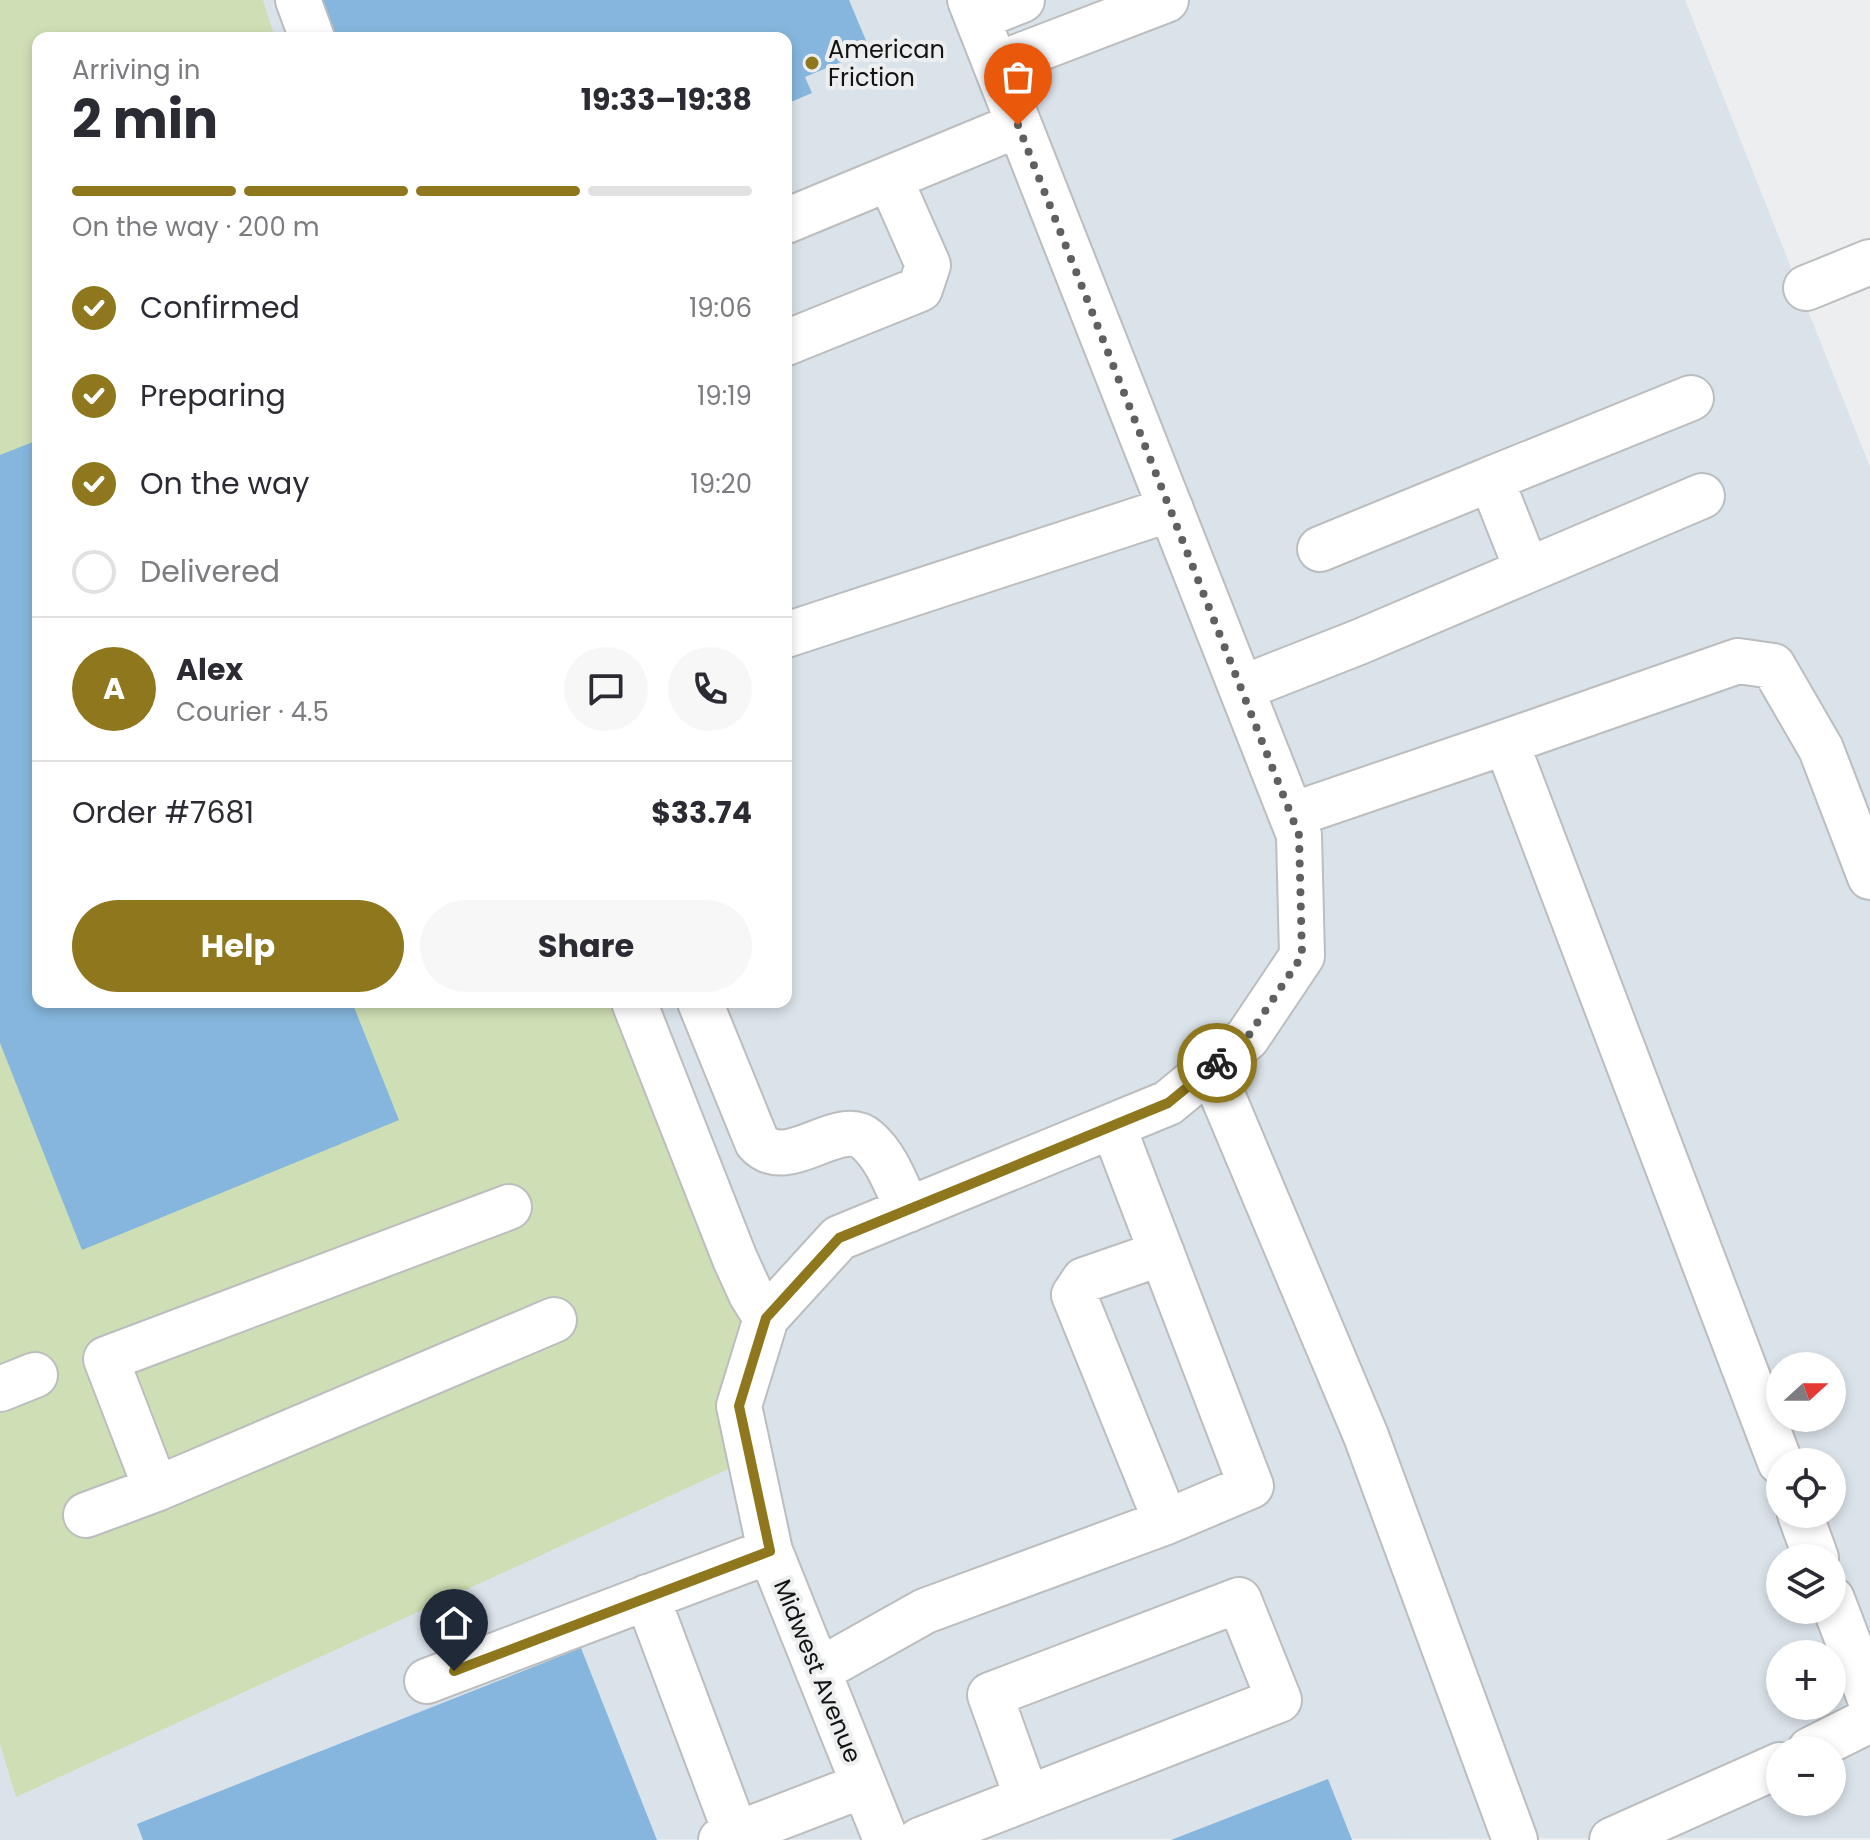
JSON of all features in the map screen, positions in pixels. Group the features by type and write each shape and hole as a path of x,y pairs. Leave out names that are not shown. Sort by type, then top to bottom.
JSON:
{"street":[{"path":"298,0 310,32"},
{"path":"974,9 1022,0"},
{"path":"996,65 1166,0"},
{"name":"Midwest Avenue","path":"886,1840 770,1551 739,1406 766,1318 839,1238 1168,1103 1247,1038 1302,956 1299,835 974,9"},
{"path":"792,219 1018,125"},
{"path":"792,341 920,289 928,265 890,179"},
{"path":"1806,288 1870,262"},
{"path":"1320,549 1691,398"},
{"path":"1491,479 1527,570"},
{"path":"1242,688 1702,496"},
{"path":"792,633 1171,509"},
{"path":"1292,815 1738,661 1773,666 1821,749 1870,877"},
{"path":"1506,742 1775,1448"},
{"path":"636,1008 735,1259 766,1318"},
{"path":"702,1008 757,1142 764,1149 781,1154 848,1134 864,1137 879,1153 908,1210"},
{"path":"1211,1068 1366,1436 1515,1840"},
{"path":"818,1671 925,1611 1166,1522 1251,1486 1113,1126"},
{"path":"156,1489 106,1359 509,1207"},
{"path":"1162,1253 1084,1280 1074,1295 1166,1522"},
{"path":"86,1515 156,1489 554,1320"},
{"path":"427,1681 770,1551"},
{"path":"647,1597 729,1837 864,1785"},
{"path":"920,1840 1279,1700 1239,1600 990,1695 1027,1798"},
{"path":"1842,1624 1870,1699"},
{"path":"1838,1736 1870,1720"},
{"path":"1612,1840 1766,1771"}],"shaded area":[{"path":"0,0 1685,0 1870,467 1870,1838 0,1840"}],"green space":[{"path":"0,0 263,0 273,32 32,32 32,1008 640,1008 759,1306 750,1459 16,1797 0,1744"}],"building":[{"name":"American Friction","path":"311,0 849,0 870,50 805,77 812,93 792,101 792,32 324,32"},
{"path":"32,442 32,1008 354,1008 399,1120 82,1250 0,1043 0,455"},
{"path":"581,1648 657,1840 143,1840 137,1824"},
{"path":"1328,1779 1352,1840 1171,1840"}],"way so far":[{"path":"1018,125 1299,835 1302,956 1247,1038 1217,1063"}],"place":[{"name":"American Friction","path":"812,63"}],"route":[{"path":"454,1671 770,1551 739,1406 766,1318 839,1238 1168,1103 1217,1063"}]}
